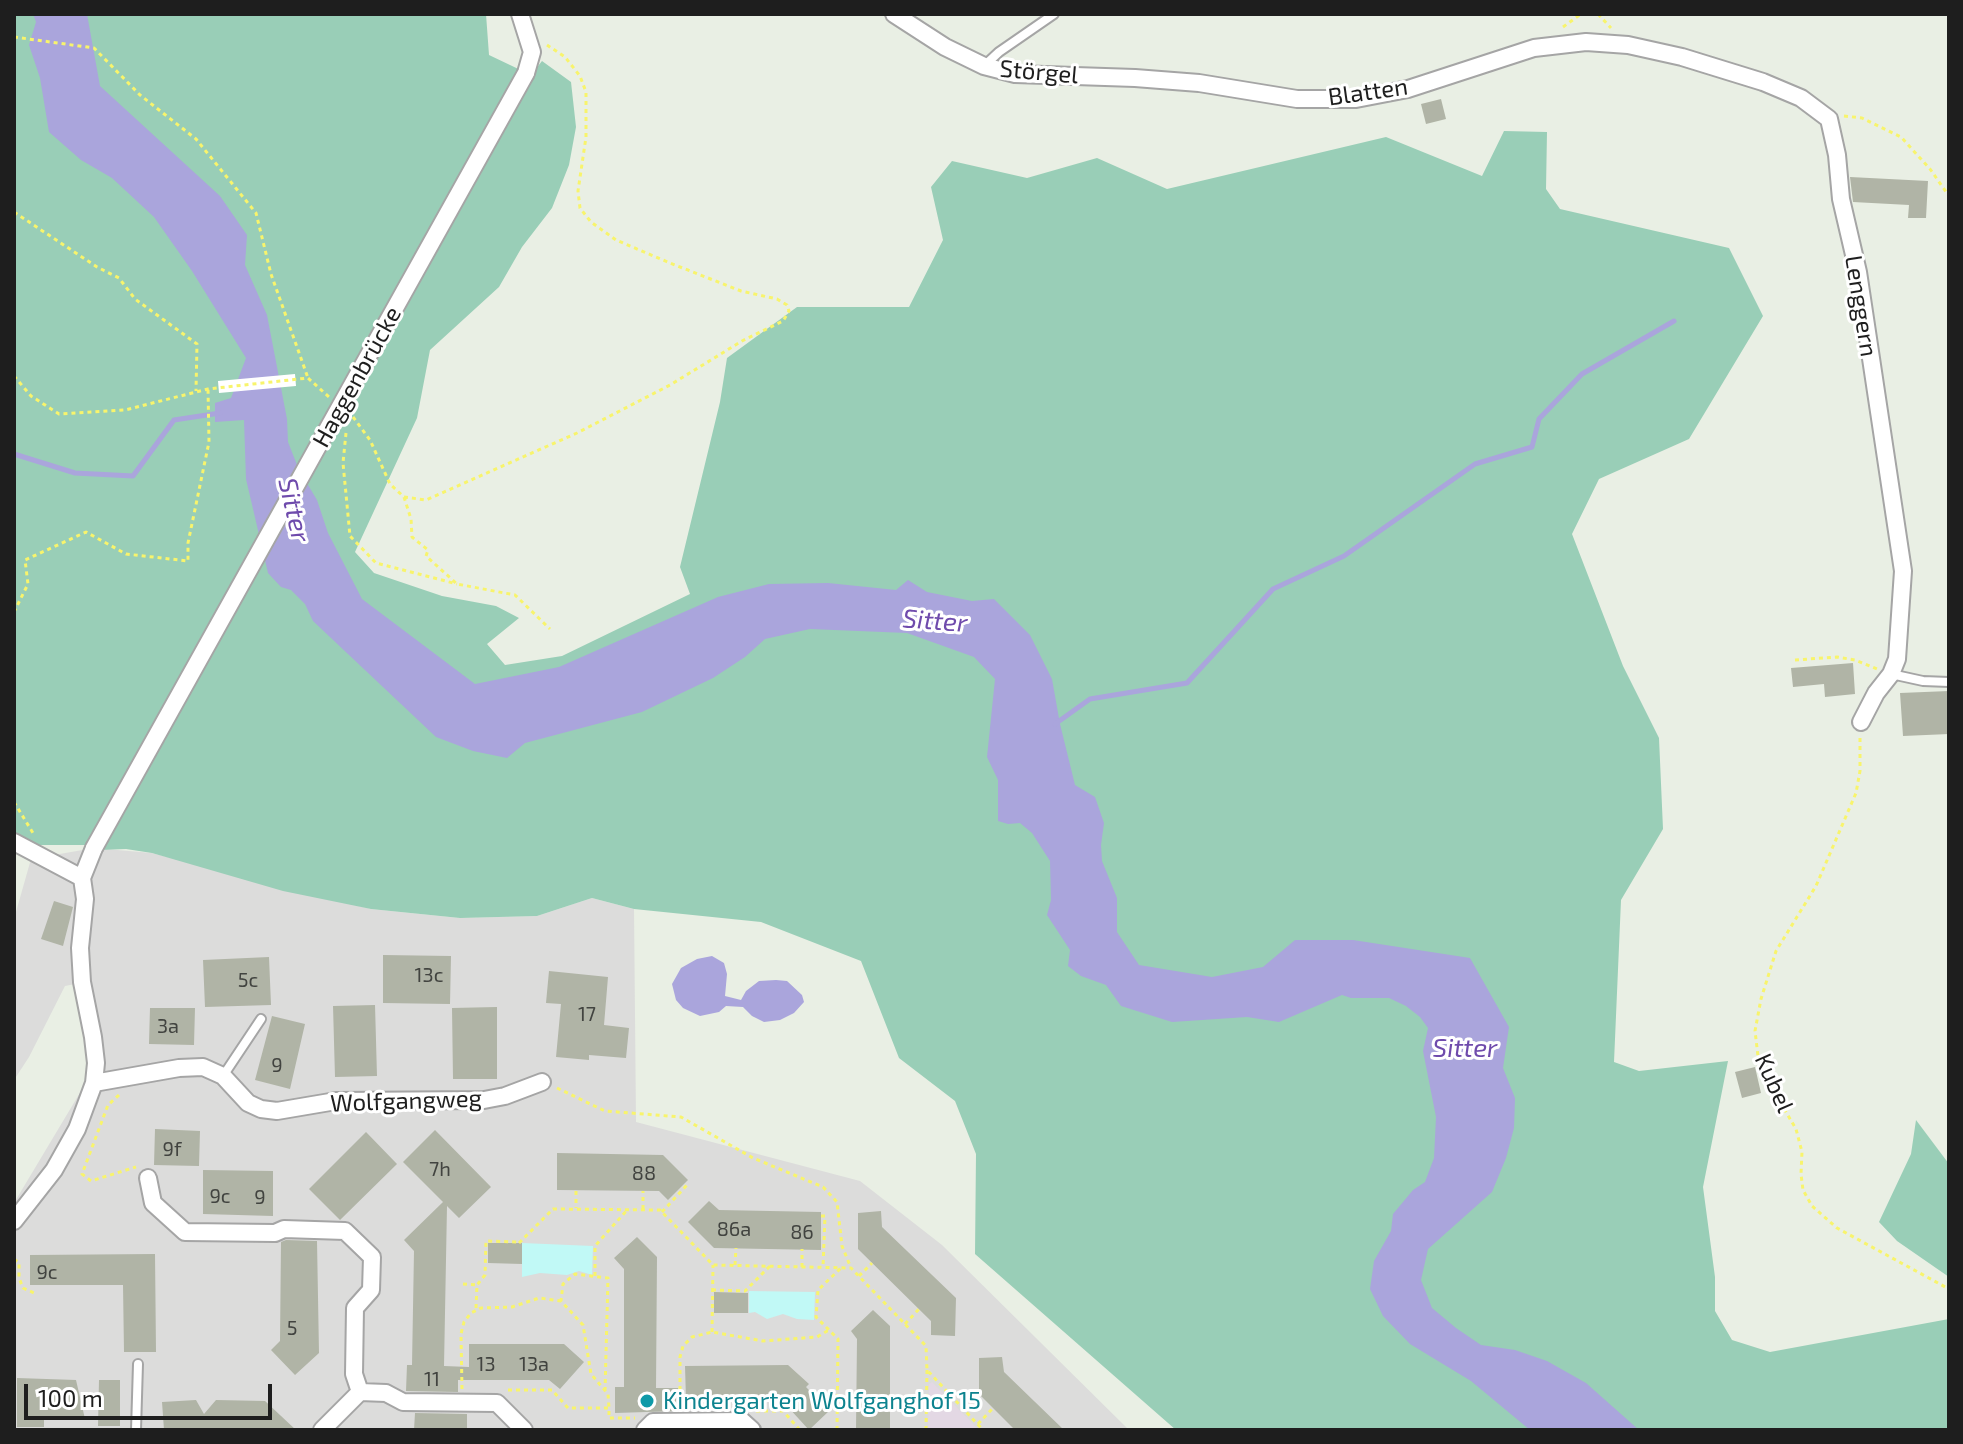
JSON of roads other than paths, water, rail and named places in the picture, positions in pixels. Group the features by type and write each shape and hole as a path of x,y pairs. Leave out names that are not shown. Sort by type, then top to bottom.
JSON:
{"street":[{"name":"Haggenbrücke","path":"82,878 94,848 526,73 531,60 531,44 520,14"},
{"name":"Störgel","path":"894,14 945,47 984,66 1015,74 1199,83"},
{"name":"Blatten","path":"1199,83 1297,99 1356,99 1408,89 1534,48 1586,42 1628,45 1682,57 1763,82 1801,98 1829,119"},
{"name":"Lenggern","path":"1829,119 1837,155 1841,199 1858,272 1903,571 1897,659 1891,674"},
{"path":"1861,722 1876,693 1891,674"},
{"path":"14,842 82,878 85,899 80,948 82,982 96,1063 94,1083 77,1129 54,1170 14,1221"},
{"path":"94,1083 179,1068 203,1067 223,1076"},
{"name":"Wolfgangweg","path":"223,1076 248,1103 277,1111 336,1101 484,1100 505,1096 542,1082"},
{"path":"148,1178 153,1203 185,1232 345,1231 372,1257 371,1290 355,1308 354,1374 360,1392"},
{"path":"322,1430 360,1392 386,1393 403,1402 497,1403 524,1430"},
{"path":"647,1428 653,1422 742,1421 752,1430"}],"lane":[{"path":"984,66 1054,14"},
{"path":"1891,674 1923,681 1949,682"},
{"path":"223,1076 261,1019"},
{"path":"136,1430 138,1364"}],"water":[{"name":"Sitter","path":"33,14 87,14 100,86 220,196 247,235 245,265 267,315 287,419 288,442 299,470 317,500 328,533 362,599 475,684 559,667 718,597 769,584 828,583 896,590 908,580 927,592 972,601 994,599 1030,635 1052,679 1075,785 1095,797 1104,823 1102,861 1117,898 1117,932 1139,965 1212,977 1263,967 1295,940 1353,940 1470,958 1509,1027 1503,1068 1515,1098 1514,1128 1492,1192 1428,1249 1421,1280 1432,1308 1456,1328 1481,1345 1515,1350 1547,1361 1586,1383 1639,1430 1530,1430 1471,1381 1410,1344 1383,1316 1370,1289 1374,1261 1391,1231 1393,1214 1413,1190 1425,1182 1434,1158 1436,1117 1423,1051 1428,1028 1420,1017 1389,998 1351,998 1342,995 1279,1022 1247,1017 1172,1022 1121,1006 1106,985 1081,976 1068,966 1070,950 1047,915 1051,900 1050,861 1032,833 1020,823 998,821 998,780 987,757 995,679 974,657 907,633 810,629 765,639 745,657 713,678 642,712 525,743 507,758 473,751 436,737 313,621 305,604 291,590 281,587 268,573 246,479 244,420 215,422 215,403 231,398 246,358 154,217 112,178 81,160 49,132 40,78 29,45 36,22"},
{"path":"712,956 724,963 727,974 725,996 741,1000 746,991 759,981 776,980 787,981 802,995 804,1002 794,1013 780,1020 764,1022 743,1007 726,1006 719,1012 700,1016 683,1008 676,1000 672,984 681,968 697,959"}],"waterway":[{"path":"1055,724 1090,699 1187,683 1273,589 1344,556 1475,464 1532,447 1539,419 1582,374 1674,321"},
{"path":"14,454 75,473 133,476 174,420 220,413"}],"place":[{"name":"Kindergarten Wolfganghof 15","path":"647,1401"}]}
